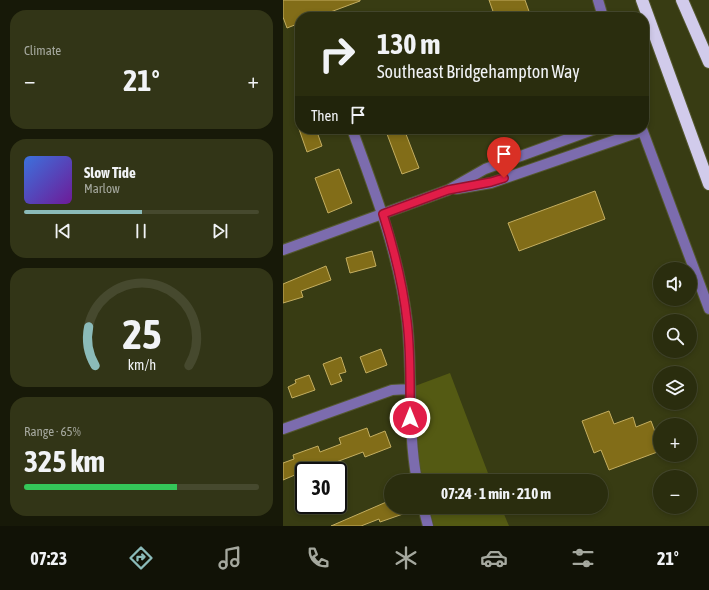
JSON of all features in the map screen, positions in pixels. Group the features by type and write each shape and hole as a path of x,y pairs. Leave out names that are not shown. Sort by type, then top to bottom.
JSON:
{"highway":[{"path":"642,0 646,12"},
{"path":"682,0 709,62"},
{"path":"649,19 709,184"}],"street":[{"path":"598,0 602,12"},
{"path":"354,134 383,214 394,250 404,298 410,353 410,433 416,474"},
{"path":"283,250 448,190 485,170 582,134"},
{"path":"448,190 491,182 630,134"},
{"path":"643,134 709,309"},
{"path":"283,429 392,390 410,389"},
{"path":"425,514 428,526"}],"green space":[{"path":"450,373 488,474 422,474 419,460 415,386"},
{"path":"431,514 504,514 509,526 434,526"}],"building":[{"path":"283,0 360,0 330,12 295,12 295,25 287,28 283,17"},
{"path":"489,0 525,0 529,12 493,12"},
{"path":"301,134 318,134 322,146 307,152"},
{"path":"387,134 406,134 419,168 402,174"},
{"path":"339,169 352,203 328,213 315,178"},
{"path":"595,191 605,219 519,251 508,223"},
{"path":"372,251 376,266 350,273 346,258"},
{"path":"326,266 331,280 301,291 303,297 283,303 283,284"},
{"path":"381,349 387,365 366,373 360,357"},
{"path":"341,357 346,372 339,374 342,381 331,385 323,364"},
{"path":"309,375 315,390 292,398 288,387 296,383 295,380"},
{"path":"609,411 614,424 633,417 636,427 651,421 653,426 653,454 609,470 601,450 594,453 582,421"},
{"path":"367,428 370,437 385,431 391,447 365,457 363,452 336,462 295,462 295,475 283,480 283,463 294,459 293,455 318,446 320,452 341,444 339,438"},
{"path":"384,503 384,514 403,514 380,522 379,519 361,526 331,526"}],"route":[{"path":"410,418 410,353 406,310 394,250 383,214 448,190 504,178"}]}
